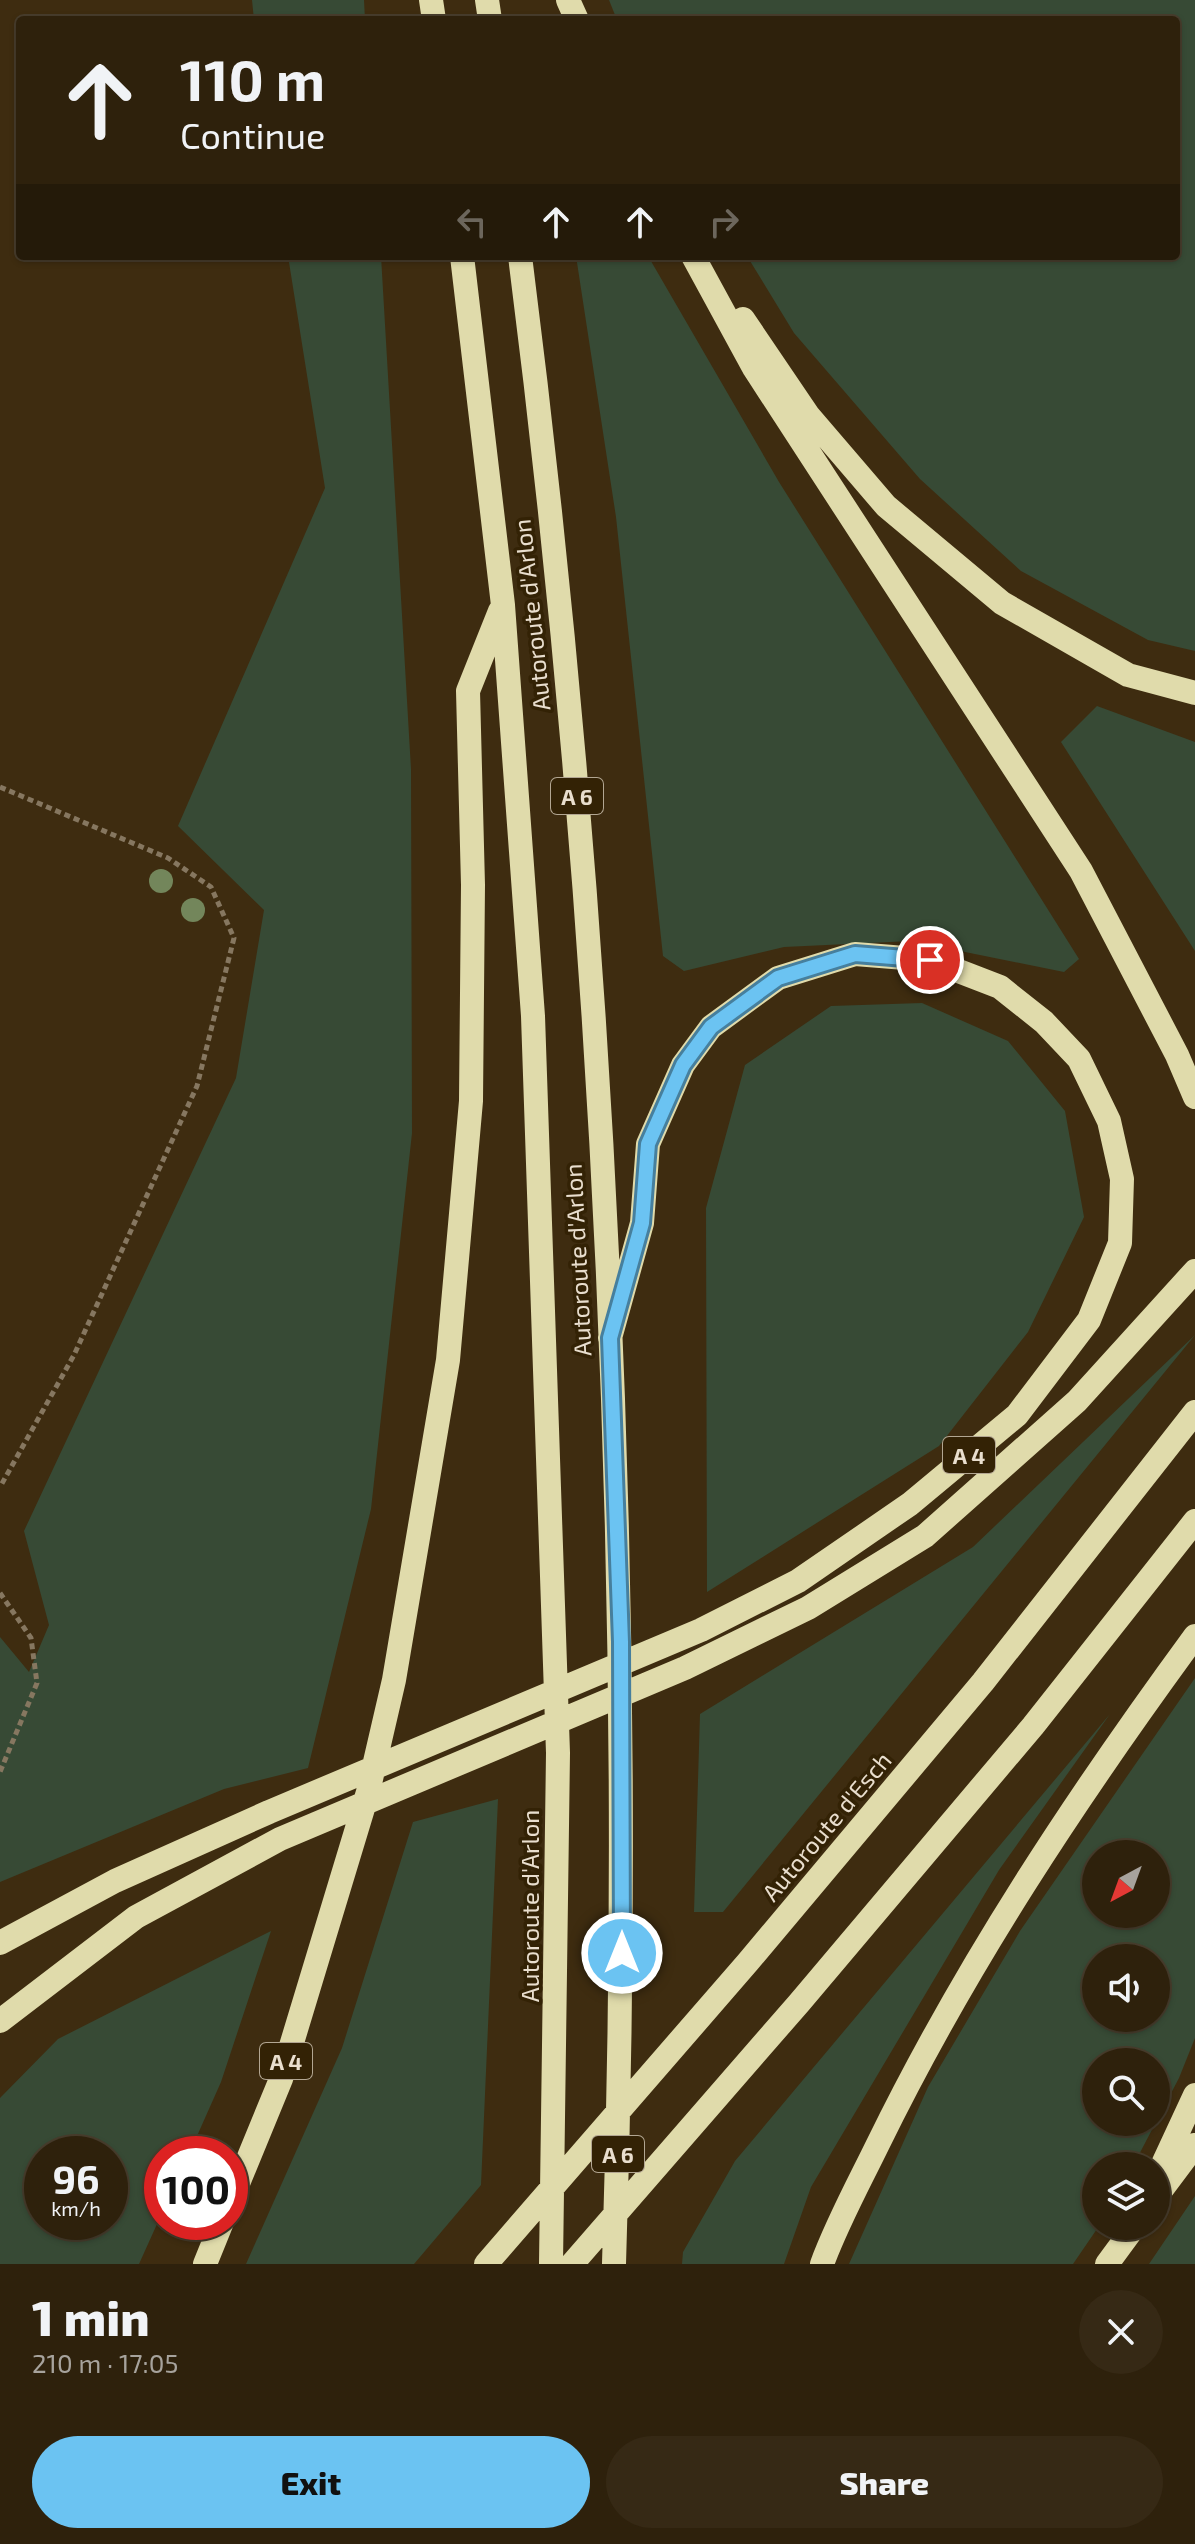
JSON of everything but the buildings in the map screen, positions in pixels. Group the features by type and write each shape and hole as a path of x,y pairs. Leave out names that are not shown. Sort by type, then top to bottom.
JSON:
{"highway":[{"name":"Autoroute d'Arlon","path":"462,260 503,605 533,1016 558,1753 551,2264"},
{"name":"Autoroute d'Arlon","path":"520,260 573,742 593,1008 610,1338 622,1740 621,2044 614,2264"},
{"path":"695,260 754,368 1081,871 1177,1055 1195,1097"},
{"path":"704,260 808,415 886,506 1002,603 1128,675 1195,693"},
{"name":"A 4","path":"248,2159 281,2079 368,1792 394,1680 448,1360 471,1101 473,885 468,691 503,605"},
{"name":"A 4","path":"0,1943 115,1881 269,1812 701,1630 798,1581 910,1504 1017,1415 1089,1320 1120,1243 1122,1179 1109,1121 1079,1059 1044,1022 1000,987 930,960 855,954 778,978 711,1027 683,1065 648,1144 642,1223 610,1338"},
{"path":"0,2021 136,1917 280,1839 685,1668 808,1608 925,1536 1077,1401 1195,1271"},
{"name":"Autoroute d'Esch","path":"486,2264 748,1962 983,1682 1195,1412"},
{"path":"572,2264 799,2003 1012,1750 1195,1521"},
{"path":"822,2264 911,2077 1000,1920 1138,1714 1195,1636"},
{"path":"1169,2152 1195,2095"},
{"path":"1170,2178 1195,2145"},
{"path":"205,2264 215,2240"},
{"path":"1107,2264 1124,2240"}],"path":[{"path":"0,787 168,858 211,887 234,938 197,1086 74,1355 0,1487"},
{"path":"0,1593 31,1638 37,1683 0,1772"}],"green space":[{"path":"252,0 364,0 365,16 254,16"},
{"path":"609,0 1195,0 1195,651 1148,640 1021,571 920,479 794,333 749,260 1180,260 1180,16 615,16"},
{"path":"289,260 381,260 411,769 412,1133 371,1509 308,1768 224,1789 0,1882 0,1637 29,1672 49,1625 24,1531 236,1078 264,910 178,826 325,488"},
{"path":"577,260 650,260 779,482 1079,959 1064,972 911,941 784,947 684,971 663,956 616,517"},
{"path":"1097,706 1195,742 1195,951 1061,742"},
{"path":"922,1003 1008,1041 1065,1111 1084,1217 1028,1332 939,1446 707,1592 706,1208 745,1065 831,1006"},
{"path":"1195,1335 723,1912 694,1912 700,1714 973,1547"},
{"path":"1195,1678 1195,2038 1170,2095 1170,2048 1082,2048 1082,2136 1149,2136 1140,2152 1082,2152 1082,2240 1089,2240 1073,2264 849,2264 928,2087 1020,1931 1082,1841 1082,1928 1170,1928 1170,1840 1083,1840"},
{"path":"1110,1714 999,1870 811,2187 784,2264 682,2264 683,2252 735,2161"},
{"path":"498,1799 481,2185 414,2264 246,2264 342,2048 413,1822"},
{"path":"271,1931 221,2082 197,2136 144,2136 144,2240 150,2240 139,2264 0,2264 0,2098 58,2039"},
{"path":"1195,2196 1195,2264 1149,2264 1165,2240 1170,2240 1170,2233"}],"route":[{"path":"622,1953 621,1642 610,1338 642,1223 648,1144 683,1065 711,1027 778,978 855,954 930,960"}]}
